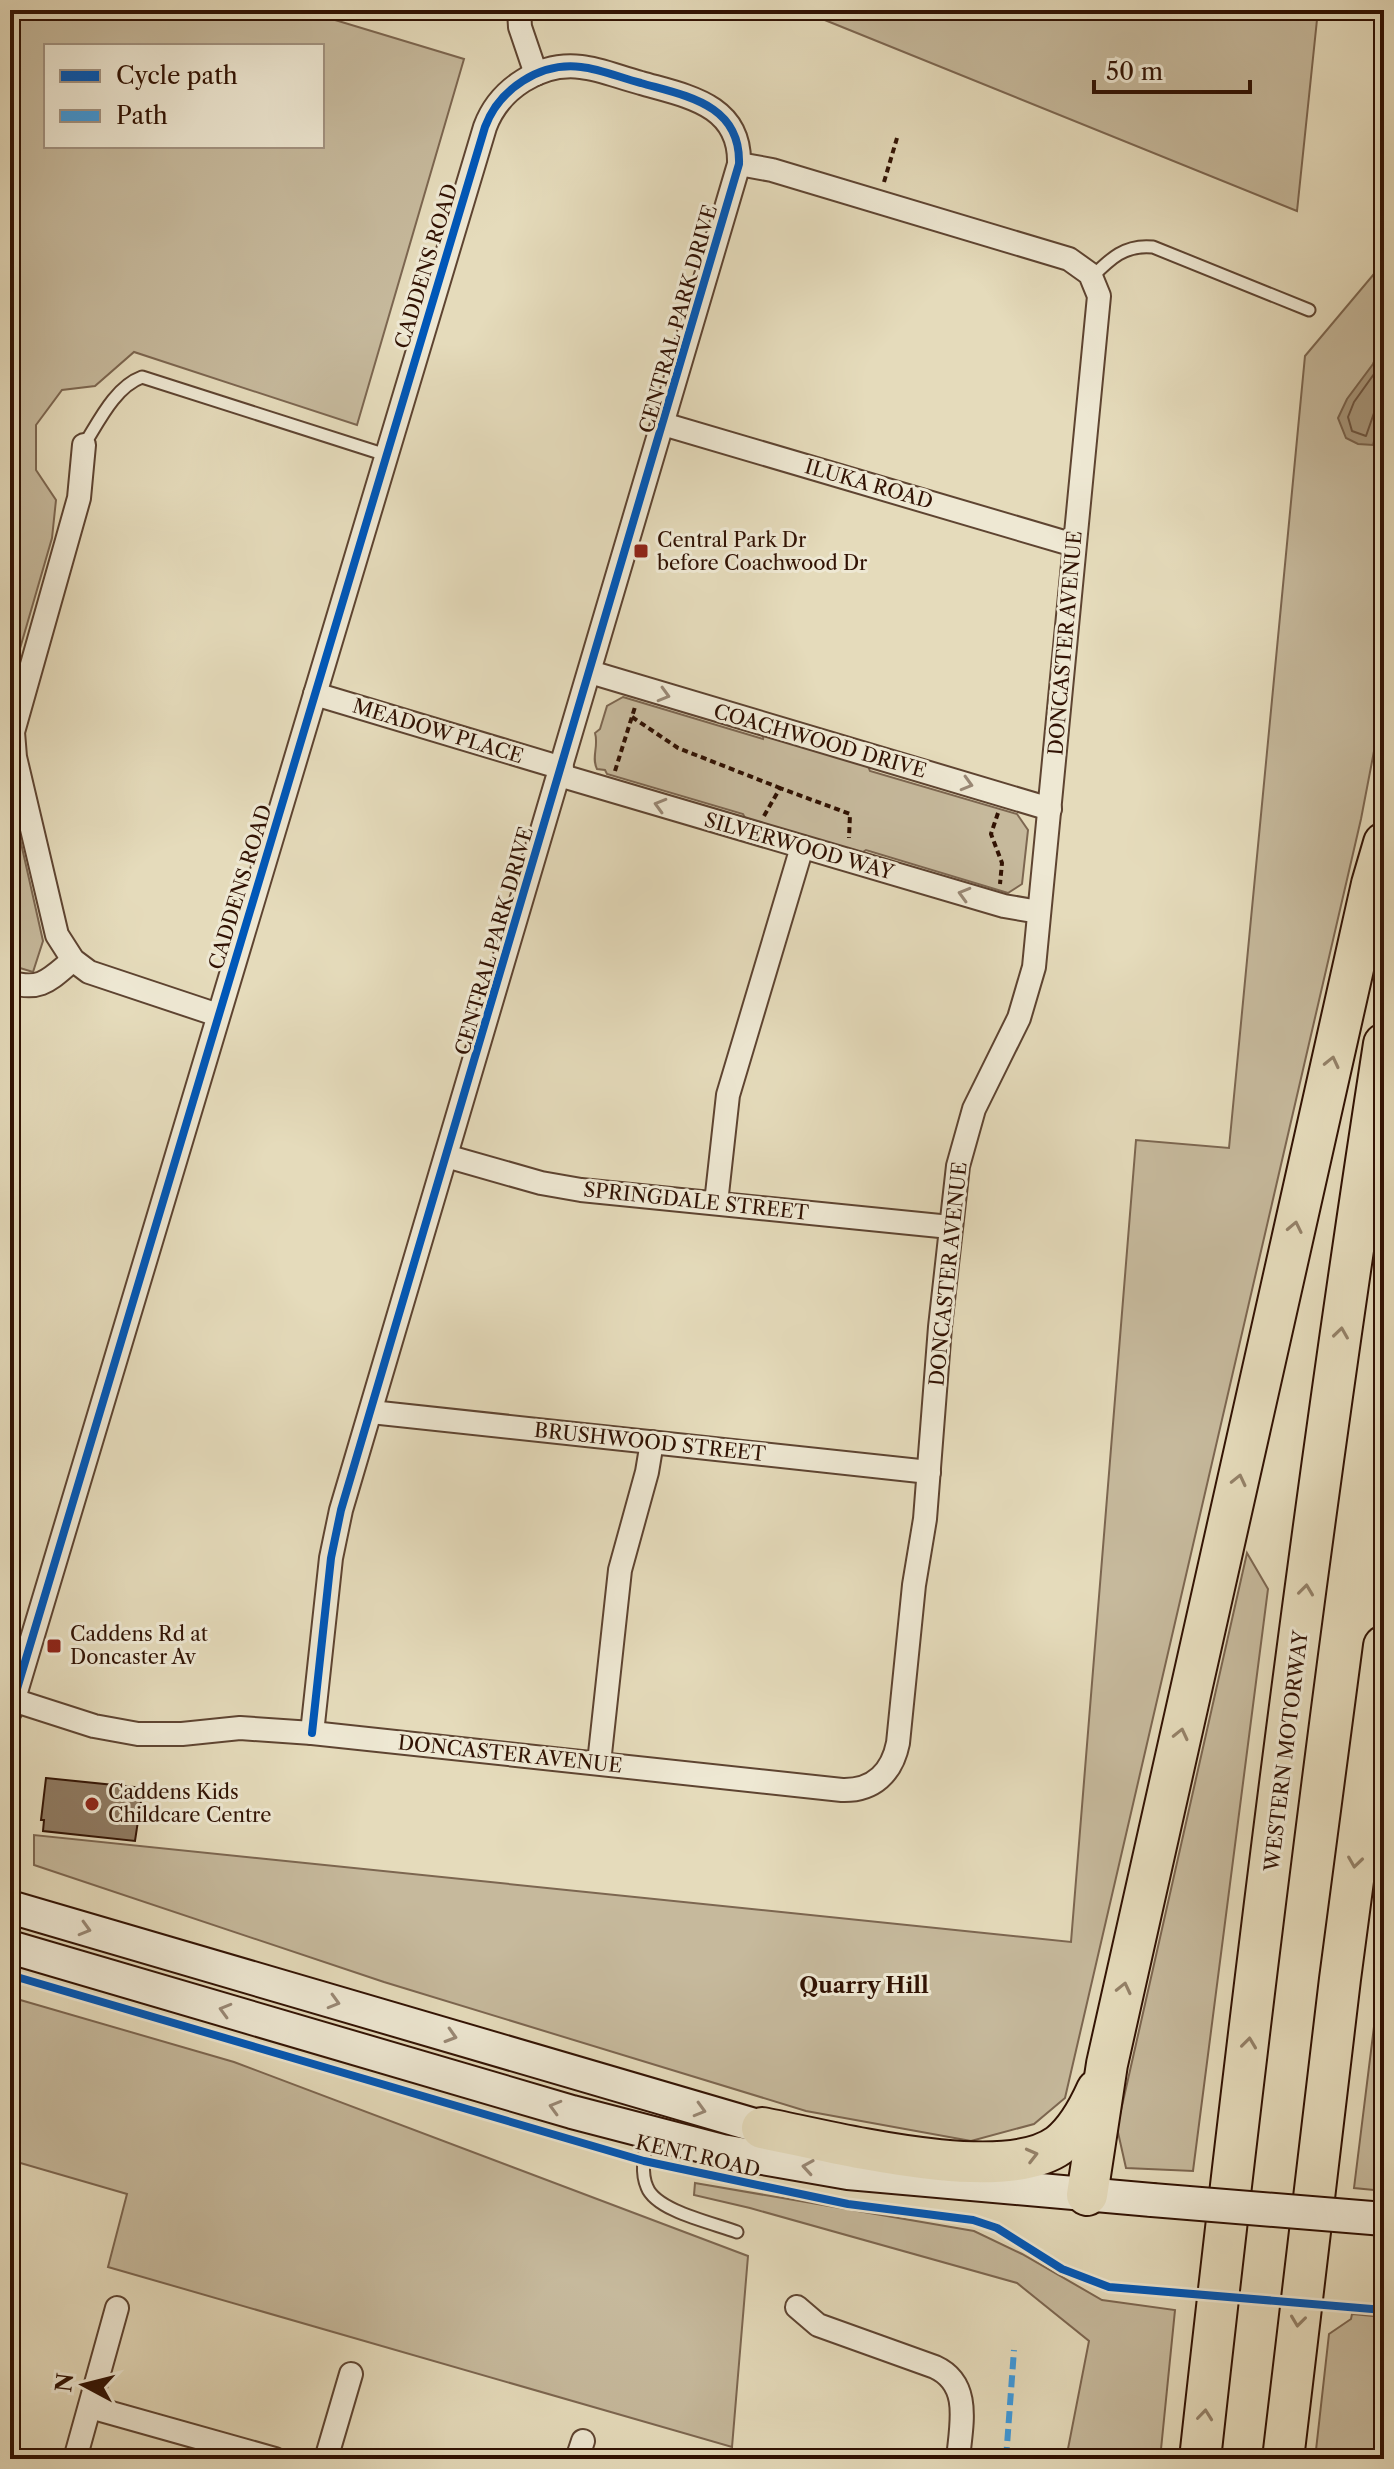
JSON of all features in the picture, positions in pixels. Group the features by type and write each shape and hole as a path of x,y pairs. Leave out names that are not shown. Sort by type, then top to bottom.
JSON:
{"highway":[{"path":"1087,2195 1107,2064 1372,884 1384,843"},
{"name":"WESTERN MOTORWAY","path":"1200,2459 1310,1558 1384,1044"},
{"path":"1283,2459 1336,2009 1384,1646"},
{"path":"762,2128 955,2163 1021,2158 1058,2146 1073,2132 1087,2112 1107,2064"}],"main road":[{"name":"KENT ROAD","path":"10,1907 941,2181"},
{"name":"KENT ROAD","path":"10,1947 648,2133 787,2164 848,2173 1384,2219"}],"street":[{"path":"519,10 528,78 561,67 583,67 702,102 730,126 739,164 772,170 1059,255 1078,263 1092,277"},
{"name":"CADDENS ROAD","path":"11,1704 485,127 498,101 528,78"},
{"name":"CENTRAL PARK DRIVE","path":"312,1733 333,1541 739,164"},
{"name":"DONCASTER AVENUE","path":"11,1704 138,1734 182,1734 240,1728 312,1733 845,1790 862,1789 880,1779 893,1762 898,1743 914,1585 923,1534 958,1166 968,1127 1009,1042 1034,967 1099,306 1097,287 1092,277"},
{"name":"ILUKA ROAD","path":"663,424 1074,545"},
{"path":"84,445 79,498 13,732 15,757 55,930 73,960 98,976 218,1015"},
{"name":"COACHWOOD DRIVE","path":"590,672 1050,809"},
{"name":"MEADOW PLACE","path":"315,694 560,771"},
{"name":"SILVERWOOD WAY","path":"560,771 802,847 1004,906 1039,912"},
{"path":"716,1203 730,1086 802,847"},
{"path":"10,982 37,986 73,960"},
{"name":"SPRINGDALE STREET","path":"446,1156 560,1187 950,1227"},
{"name":"BRUSHWOOD STREET","path":"371,1412 929,1472"},
{"path":"599,1763 620,1570 647,1472 652,1442"},
{"path":"797,2307 818,2325 935,2367 952,2377 962,2399 958,2459"},
{"path":"75,2459 117,2308"},
{"path":"326,2459 351,2374"},
{"path":"90,2407 275,2459"}],"lane":[{"path":"1092,277 1122,251 1153,247 1309,310"},
{"path":"84,445 111,403 128,384 142,377 386,455"},
{"path":"648,2133 644,2161 645,2184 650,2194 668,2208 737,2232"}],"path":[{"path":"882,189 897,138"},
{"path":"610,784 636,705"},
{"path":"632,717 678,748 850,814 849,840"},
{"path":"757,829 780,788"},
{"path":"1000,809 991,834 1002,863 1000,887"}],"shaded area":[{"path":"10,10 302,10 464,59 357,425 134,352 95,386 62,390 36,425 36,470 56,500 52,538 10,683"},
{"path":"800,10 1318,10 1297,211"},
{"path":"1384,262 1384,699 1361,819 1065,2098 1034,2124 971,2141 806,2111 384,1982 34,1865 34,1835 1071,1942 1136,1140 1229,1148 1305,356"},
{"path":"623,697 763,739 764,733 866,761 870,771 1017,814 1028,830 1022,884 1008,893 866,850 857,856 748,823 743,814 607,774 595,765 595,733 600,729 607,706"},
{"path":"10,794 43,941 33,972 10,965"},
{"path":"1247,1553 1268,1589 1193,2171 1126,2168 1117,2128"},
{"path":"1384,1946 1384,2191 1354,2188"},
{"path":"10,1997 234,2062 748,2256 732,2447 108,2267 127,2194 10,2160"},
{"path":"695,2183 974,2231 1022,2254 1102,2300 1175,2310 1160,2459 1066,2459 1089,2341 1017,2283 694,2195"},
{"path":"1352,2314 1384,2317 1384,2459 1315,2459 1329,2334 1351,2319"}],"water":[{"path":"1384,331 1384,404 1373,445 1358,444 1346,438 1338,418 1347,399 1373,364"}],"building":[{"name":"Caddens Kids Childcare Centre","path":"46,1778 143,1788 135,1841 43,1831 44,1820 41,1820"}],"marked path":[{"path":"1006,2459 1014,2350"}],"cycle path":[{"path":"10,1712 485,127 500,101 523,81 551,69 588,68 676,93 708,106 721,115 731,128 739,164 341,1510 331,1558 312,1733"},
{"path":"10,1975 644,2161 848,2204 973,2220 997,2228 1062,2269 1109,2287 1384,2310"}],"place":[{"name":"Central Park Dr before Coachwood Dr","path":"641,551"},
{"name":"Caddens Rd at Doncaster Av","path":"54,1646"},
{"name":"Caddens Kids Childcare Centre","path":"92,1804"}],"district":[{"name":"Quarry Hill","path":"864,1985"}]}
